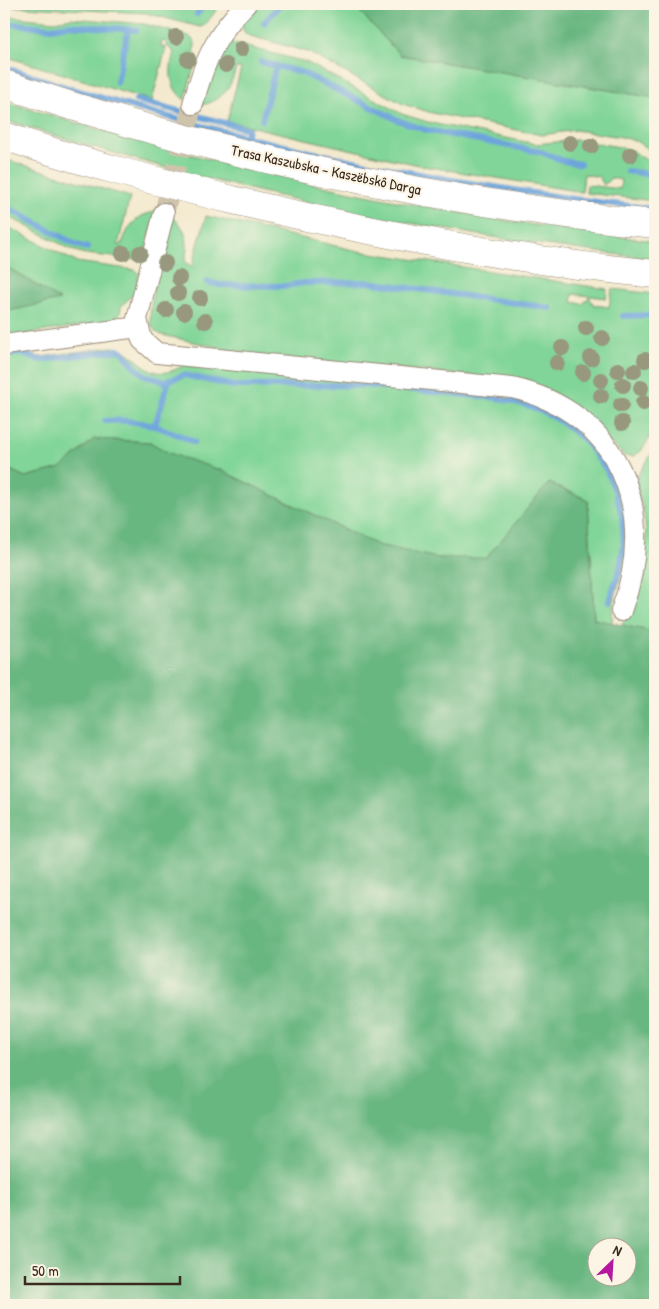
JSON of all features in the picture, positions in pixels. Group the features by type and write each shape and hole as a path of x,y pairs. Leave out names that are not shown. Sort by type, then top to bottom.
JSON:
{"highway":[{"name":"Trasa Kaszubska – Kaszëbskô Darga","path":"4,84 178,136 318,170 434,194 605,219 655,224"},
{"path":"4,136 166,184 307,218 425,242 599,268 655,274"}],"lane":[{"path":"193,104 202,70 212,47 226,25 246,4"},
{"path":"164,213 138,314 138,327 147,345 157,352 168,355 502,386 528,392 558,404 580,420 600,439 622,472 632,498 637,522 638,549 634,575 621,611"},
{"path":"4,345 138,327"}],"green space":[{"path":"4,4 221,4 205,25 200,27 146,13 4,6"},
{"path":"257,4 353,4 400,55 655,98 655,154 636,141 622,137 575,130 542,135 432,113 403,104 308,52 247,35 243,30 242,24"},
{"path":"353,4 655,4 655,98 400,55"},
{"path":"4,16 54,21 71,18 144,24 189,36 195,42 194,67 185,100 175,90 171,78 174,52 166,45 167,42 162,41 161,46 166,48 152,101 4,56"},
{"path":"232,43 306,62 402,114 431,123 536,144 576,140 633,151 655,166 655,201 586,193 587,185 620,189 621,180 611,178 604,185 599,177 584,174 582,192 423,166 227,121 241,68 236,68 229,87 220,97 201,105 224,46"},
{"path":"4,101 165,148 326,187 489,218 655,241 655,259 564,248 428,226 256,191 75,142 4,120"},
{"path":"4,159 130,197 118,245 122,244 133,223 149,213 156,212 143,260 85,254 72,250 4,214"},
{"path":"206,216 358,251 607,289 606,298 573,294 572,302 583,304 589,297 594,305 609,307 612,289 655,294 655,430 641,451 634,456 625,456 551,391 517,380 253,355 162,335 154,330 151,324 151,303 172,217 184,231 187,242 185,261 192,267"},
{"path":"4,225 76,262 135,270 139,274 135,292 121,307 120,314 109,322 4,337 4,312 59,300 4,265"},
{"path":"4,265 60,300 4,312"},
{"path":"112,347 119,348 145,366 159,372 169,371 185,365 504,397 549,413 569,425 601,457 613,476 621,498 627,546 612,614 612,623 594,620 588,500 549,483 486,559 437,558 377,545 220,470 169,454 150,442 94,439 61,468 25,477 4,467 4,353 21,351 40,357"},
{"path":"94,439 150,442 169,453 220,470 377,545 437,558 486,558 549,483 588,500 594,619 655,632 655,1305 4,1305 4,467 25,477 61,468"},
{"path":"655,449 655,632 621,625 629,613 640,587 645,558 646,529 636,478"}],"waterway":[{"path":"197,14 205,4"},
{"path":"264,23 281,4"},
{"path":"4,23 52,28 68,25 136,30"},
{"path":"117,82 128,30"},
{"path":"261,62 303,73 400,121 426,130 541,152 564,161 580,164"},
{"path":"262,120 276,66"},
{"path":"4,67 164,116 244,137 326,155 490,186 572,199 655,209"},
{"path":"136,100 248,129 246,137"},
{"path":"627,171 655,175"},
{"path":"4,206 77,245 88,248"},
{"path":"207,282 220,285 286,286 303,283 368,282 550,308"},
{"path":"623,316 655,315"},
{"path":"4,356 20,353 40,360 118,350 122,351 136,368 145,375 165,382 184,375 234,386 363,385 498,398 523,404 546,413 566,425 585,441 606,469 616,492 622,515 624,545 620,569 609,601"},
{"path":"155,425 169,380"},
{"path":"105,421 129,421 151,425 194,442"}],"tunnel":[{"path":"164,213 193,104"}]}
